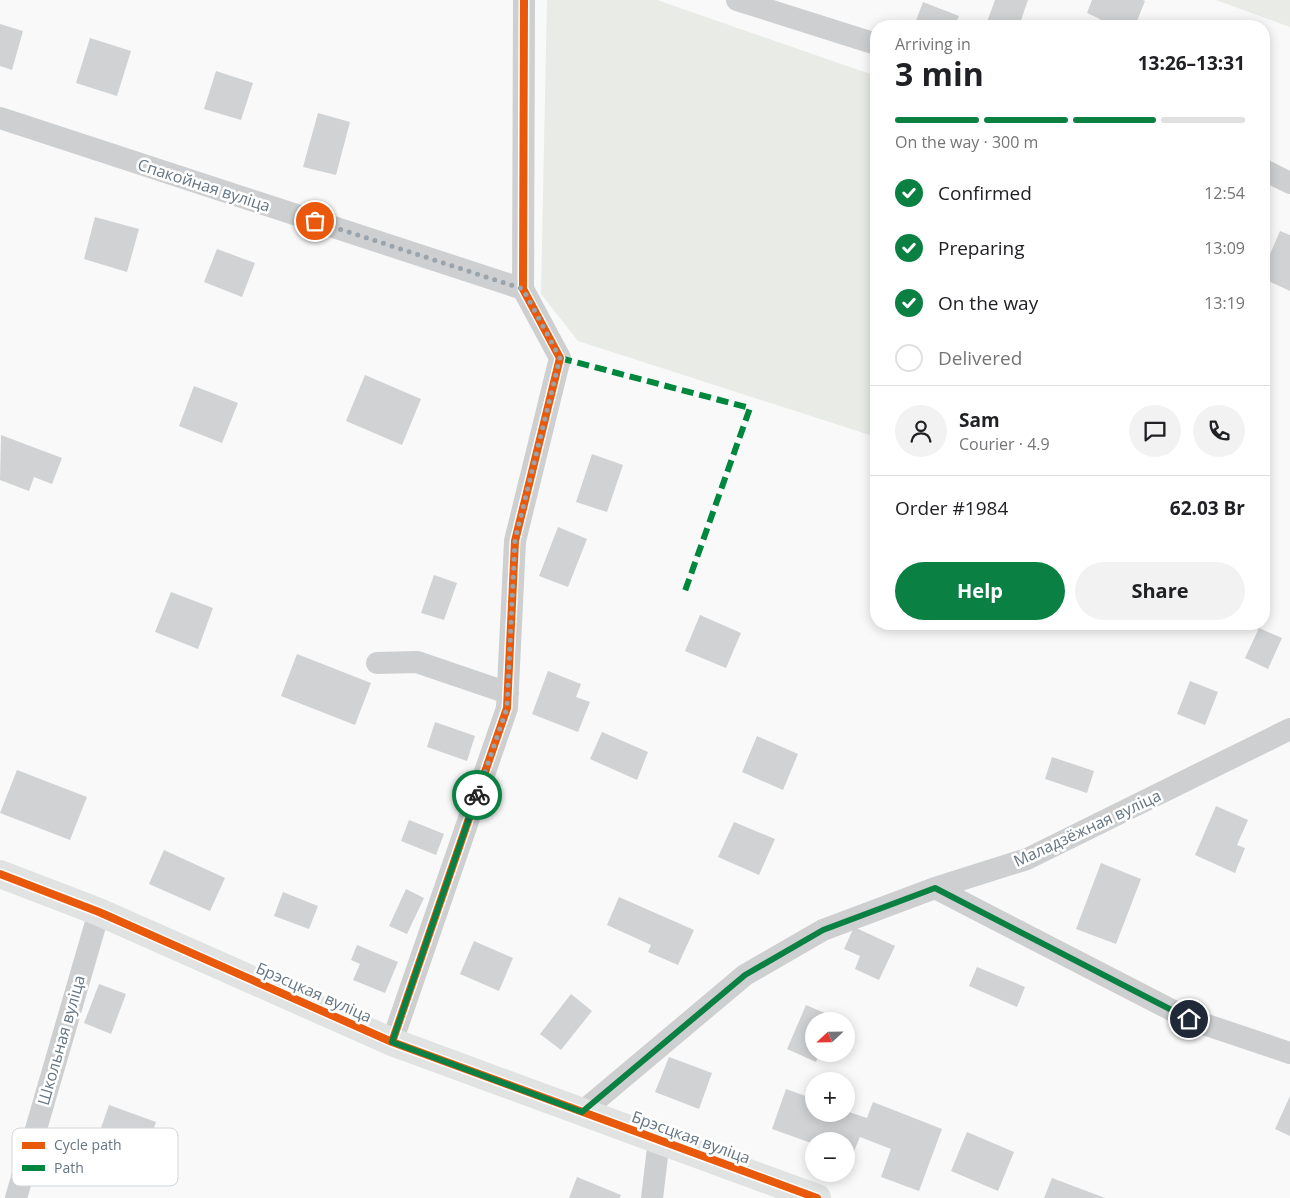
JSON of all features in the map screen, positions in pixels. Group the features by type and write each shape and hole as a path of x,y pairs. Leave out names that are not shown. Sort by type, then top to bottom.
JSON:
{"street":[{"path":"392,1042 507,708 515,540 560,358 523,289 524,0"},
{"path":"737,0 870,42"},
{"name":"Спакойная вуліца","path":"0,118 523,289"},
{"path":"1270,173 1290,183"},
{"path":"377,663 417,662 508,693"},
{"name":"Маладзёжная вуліца","path":"582,1112 745,975 823,930 935,888 1027,859 1290,729"},
{"name":"Брэсцкая вуліца","path":"0,874 99,912 392,1042 817,1198"},
{"path":"935,888 1189,1019 1290,1053"},
{"name":"Школьная вуліца","path":"36,1128 99,912"},
{"path":"652,1198 659,1140"}],"shaded area":[{"path":"547,0 657,0 870,74 870,435 578,341 541,294"},
{"path":"1216,0 1290,0 1290,27"}],"building":[{"path":"995,0 1028,0 1021,20 988,20"},
{"path":"1092,0 1145,1 1137,20 1100,20 1087,13"},
{"path":"923,2 959,16 957,20 916,20"},
{"path":"0,24 23,31 12,70 0,66"},
{"path":"90,38 131,51 117,96 76,83"},
{"path":"216,71 253,83 241,120 204,109"},
{"path":"318,113 350,122 336,175 303,167"},
{"path":"95,217 139,229 127,272 84,259"},
{"path":"1280,231 1290,235 1290,291 1270,282 1270,254"},
{"path":"217,249 255,263 242,297 204,282"},
{"path":"365,375 421,399 402,445 346,421"},
{"path":"194,386 238,403 222,443 179,426"},
{"path":"1,435 62,458 52,484 34,477 29,491 0,480"},
{"path":"592,454 623,465 607,512 576,502"},
{"path":"558,527 587,539 568,587 539,576"},
{"path":"434,575 457,583 444,620 421,613"},
{"path":"171,592 213,608 198,649 155,632"},
{"path":"700,615 741,633 726,668 685,651"},
{"path":"1258,630 1264,630 1282,638 1268,669 1245,658"},
{"path":"297,654 371,683 355,725 281,696"},
{"path":"548,671 581,684 576,697 590,702 578,732 532,714"},
{"path":"1190,681 1218,692 1205,725 1177,714"},
{"path":"435,722 475,736 467,761 427,747"},
{"path":"602,732 648,752 637,780 590,759"},
{"path":"757,736 798,754 783,790 742,772"},
{"path":"1052,757 1094,771 1087,793 1045,779"},
{"path":"17,770 87,797 70,840 0,813"},
{"path":"1216,806 1248,820 1237,845 1245,848 1235,873 1195,855"},
{"path":"409,820 444,834 436,855 401,841"},
{"path":"734,822 775,839 759,875 718,857"},
{"path":"164,850 225,878 210,911 149,884"},
{"path":"1101,863 1141,879 1116,944 1076,929"},
{"path":"406,889 424,898 407,934 389,926"},
{"path":"283,892 318,906 309,929 274,916"},
{"path":"619,897 694,930 678,965 648,952 651,945 607,925"},
{"path":"854,927 895,946 879,980 855,969 860,956 844,949"},
{"path":"474,941 513,958 499,991 460,974"},
{"path":"357,945 398,962 385,993 353,980 360,964 351,960"},
{"path":"977,967 1025,987 1017,1007 969,986"},
{"path":"99,984 126,994 111,1034 84,1023"},
{"path":"571,994 592,1011 561,1050 540,1034"},
{"path":"806,1005 823,1012 805,1012 805,1057 787,1049"},
{"path":"669,1057 712,1073 699,1109 655,1092"},
{"path":"786,1089 805,1096 805,1122 855,1122 855,1114 867,1118 873,1102 942,1129 919,1191 881,1177 891,1149 860,1137 855,1149 855,1132 805,1132 805,1141 772,1129"},
{"path":"1290,1096 1290,1136 1275,1129"},
{"path":"109,1105 156,1122 154,1128 101,1128"},
{"path":"967,1132 1014,1152 998,1191 951,1171"},
{"path":"577,1177 621,1195 620,1198 569,1198"},
{"path":"1052,1178 1105,1198 1044,1198"}],"marked path":[{"path":"560,358 750,408 685,591"}],"cycle path":[{"path":"392,1042 507,708 515,541 560,358 523,289 524,0"},
{"path":"0,874 99,912 392,1042 817,1198"}],"way so far":[{"path":"315,221 523,289 560,358 515,540 507,708 477,795"}],"route":[{"path":"477,795 392,1042 582,1112 745,975 823,930 935,888 1189,1019"}]}
